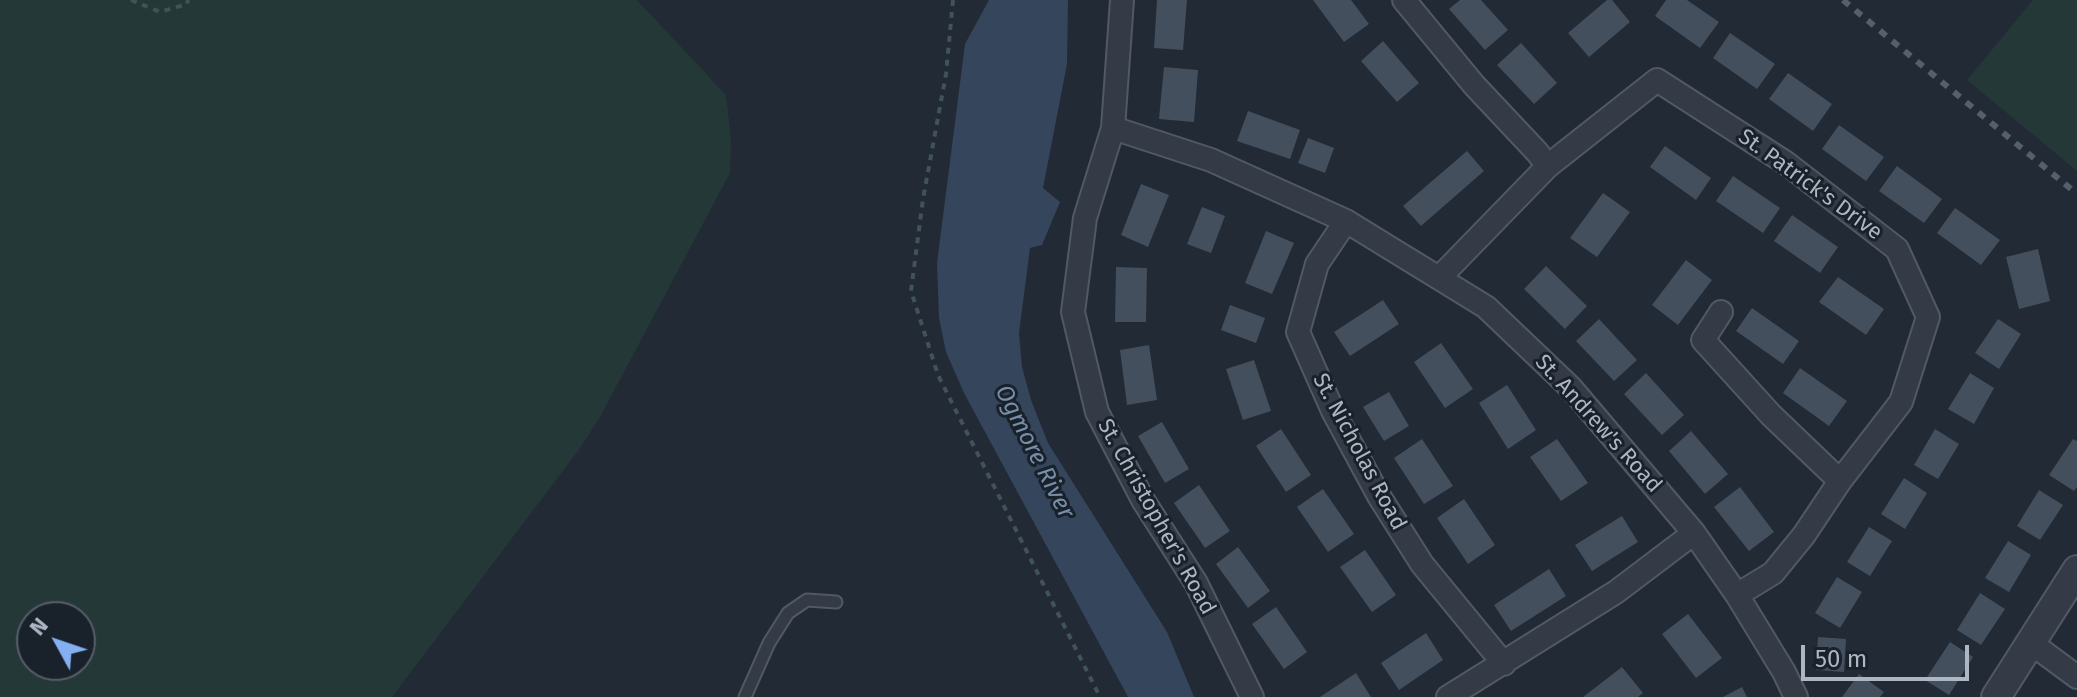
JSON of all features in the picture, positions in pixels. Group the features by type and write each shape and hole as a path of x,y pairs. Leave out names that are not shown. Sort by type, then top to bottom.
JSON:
{"street":[{"name":"St. Christopher's Road","path":"1122,0 1113,128 1085,218 1073,312 1097,412 1143,500 1196,583 1252,697"},
{"path":"1404,0 1474,85 1548,166"},
{"name":"St. Patrick's Drive","path":"1440,277 1548,166 1657,80 1786,163 1897,249 1928,317 1901,402 1773,573 1737,595"},
{"name":"St. Andrew's Road","path":"1113,128 1211,160 1346,221 1486,307 1571,388 1694,533 1737,595 1796,697"},
{"name":"St. Nicholas Road","path":"1346,221 1317,264 1298,332 1333,411 1379,496 1422,564 1504,664"},
{"path":"1721,312 1703,340 1771,415 1840,481"},
{"path":"1448,697 1616,592 1694,533"},
{"path":"1996,697 2077,570"},
{"path":"2031,643 2077,677"}],"lane":[{"path":"745,697 769,643 788,613 807,600 836,602"}],"path":[{"path":"131,0 160,12 187,4 188,0"},
{"path":"953,0 946,74 923,199 911,291 938,375 1100,697"}],"shaded area":[{"path":"0,0 637,0 726,95 731,138 730,173 600,417 578,451 392,697 0,697"},
{"path":"2033,0 2077,0 2077,171 1967,80"}],"water":[{"name":"Ogmore River","path":"989,0 1068,0 1067,64 1043,188 1060,202 1042,245 1030,248 1019,333 1022,367 1048,443 1167,632 1194,697 1128,697 964,393 946,352 939,318 937,263 965,44"}],"building":[{"path":"1157,0 1187,0 1183,50 1154,48"},
{"path":"1313,0 1351,0 1369,24 1344,42"},
{"path":"1460,0 1481,0 1508,30 1485,50 1449,9"},
{"path":"1607,0 1612,0 1630,22 1589,57 1568,33"},
{"path":"1666,0 1687,0 1719,22 1700,48 1655,16"},
{"path":"1730,33 1775,64 1757,89 1713,58"},
{"path":"1383,41 1419,83 1397,102 1361,61"},
{"path":"1521,43 1557,83 1534,104 1497,65"},
{"path":"1164,67 1198,70 1194,122 1159,119"},
{"path":"1788,73 1832,104 1813,131 1769,99"},
{"path":"1248,111 1300,130 1290,159 1237,141"},
{"path":"1839,125 1884,157 1866,181 1822,149"},
{"path":"1308,138 1334,148 1325,173 1298,163"},
{"path":"1665,146 1711,178 1696,200 1650,167"},
{"path":"1467,151 1484,171 1421,226 1403,206"},
{"path":"1897,166 1942,199 1924,223 1879,191"},
{"path":"1733,176 1780,208 1763,233 1716,201"},
{"path":"1141,184 1169,195 1148,247 1121,235"},
{"path":"1603,193 1630,212 1597,257 1570,238"},
{"path":"1202,207 1225,216 1211,253 1187,244"},
{"path":"1955,208 2000,240 1981,265 1937,233"},
{"path":"1792,215 1838,247 1820,273 1774,241"},
{"path":"1266,231 1294,243 1272,294 1245,283"},
{"path":"2038,249 2050,301 2019,309 2006,257"},
{"path":"1686,260 1712,280 1678,325 1652,305"},
{"path":"1546,266 1587,306 1565,329 1524,289"},
{"path":"1116,267 1147,268 1146,322 1115,322"},
{"path":"1838,277 1884,309 1866,335 1819,302"},
{"path":"1383,300 1399,324 1350,356 1334,332"},
{"path":"1230,305 1265,318 1256,343 1221,330"},
{"path":"1752,308 1799,341 1783,364 1736,331"},
{"path":"1599,319 1637,360 1614,381 1576,341"},
{"path":"1998,319 2021,334 1999,369 1975,353"},
{"path":"1441,343 1473,389 1445,408 1414,362"},
{"path":"1149,345 1157,400 1127,405 1120,350"},
{"path":"1254,360 1271,411 1243,420 1226,369"},
{"path":"1800,368 1847,401 1829,426 1783,393"},
{"path":"1646,373 1684,415 1662,435 1624,394"},
{"path":"1970,373 1994,388 1974,424 1948,409"},
{"path":"1507,385 1536,430 1508,449 1479,403"},
{"path":"1389,392 1409,426 1384,441 1363,407"},
{"path":"1162,422 1189,469 1165,483 1138,436"},
{"path":"1281,429 1311,475 1286,492 1256,446"},
{"path":"1935,429 1959,444 1938,479 1914,465"},
{"path":"1691,431 1728,474 1705,494 1669,451"},
{"path":"1422,439 1453,486 1424,504 1394,458"},
{"path":"1557,439 1588,483 1561,501 1530,457"},
{"path":"2073,439 2077,441 2077,487 2074,491 2049,475"},
{"path":"1904,478 1927,493 1905,529 1881,514"},
{"path":"1199,485 1230,531 1205,548 1174,503"},
{"path":"1740,487 1774,532 1749,551 1714,507"},
{"path":"1323,489 1354,534 1328,552 1297,507"},
{"path":"2039,490 2063,505 2040,540 2017,526"},
{"path":"1464,499 1495,545 1468,564 1437,518"},
{"path":"1622,516 1638,542 1592,571 1575,545"},
{"path":"1869,527 1892,541 1870,576 1847,562"},
{"path":"2008,541 2031,555 2009,592 1985,578"},
{"path":"1238,547 1270,591 1248,608 1216,564"},
{"path":"1365,550 1396,595 1372,612 1340,567"},
{"path":"1549,569 1566,596 1511,631 1494,605"},
{"path":"1837,577 1862,592 1840,628 1815,613"},
{"path":"1980,593 2005,609 1981,645 1957,630"},
{"path":"1276,607 1307,652 1284,669 1252,624"},
{"path":"1688,614 1722,658 1696,678 1662,634"},
{"path":"1426,633 1443,660 1399,690 1381,663"},
{"path":"1818,637 1846,639 1844,672 1816,670"},
{"path":"1950,642 1973,657 1949,695 1925,680"},
{"path":"1622,667 1643,693 1638,697 1583,697"},
{"path":"1356,673 1371,697 1320,697"},
{"path":"1859,674 1884,692 1880,697 1842,697"},
{"path":"1742,687 1747,697 1723,697"}],"railway":[{"path":"1843,0 2077,194"}]}
